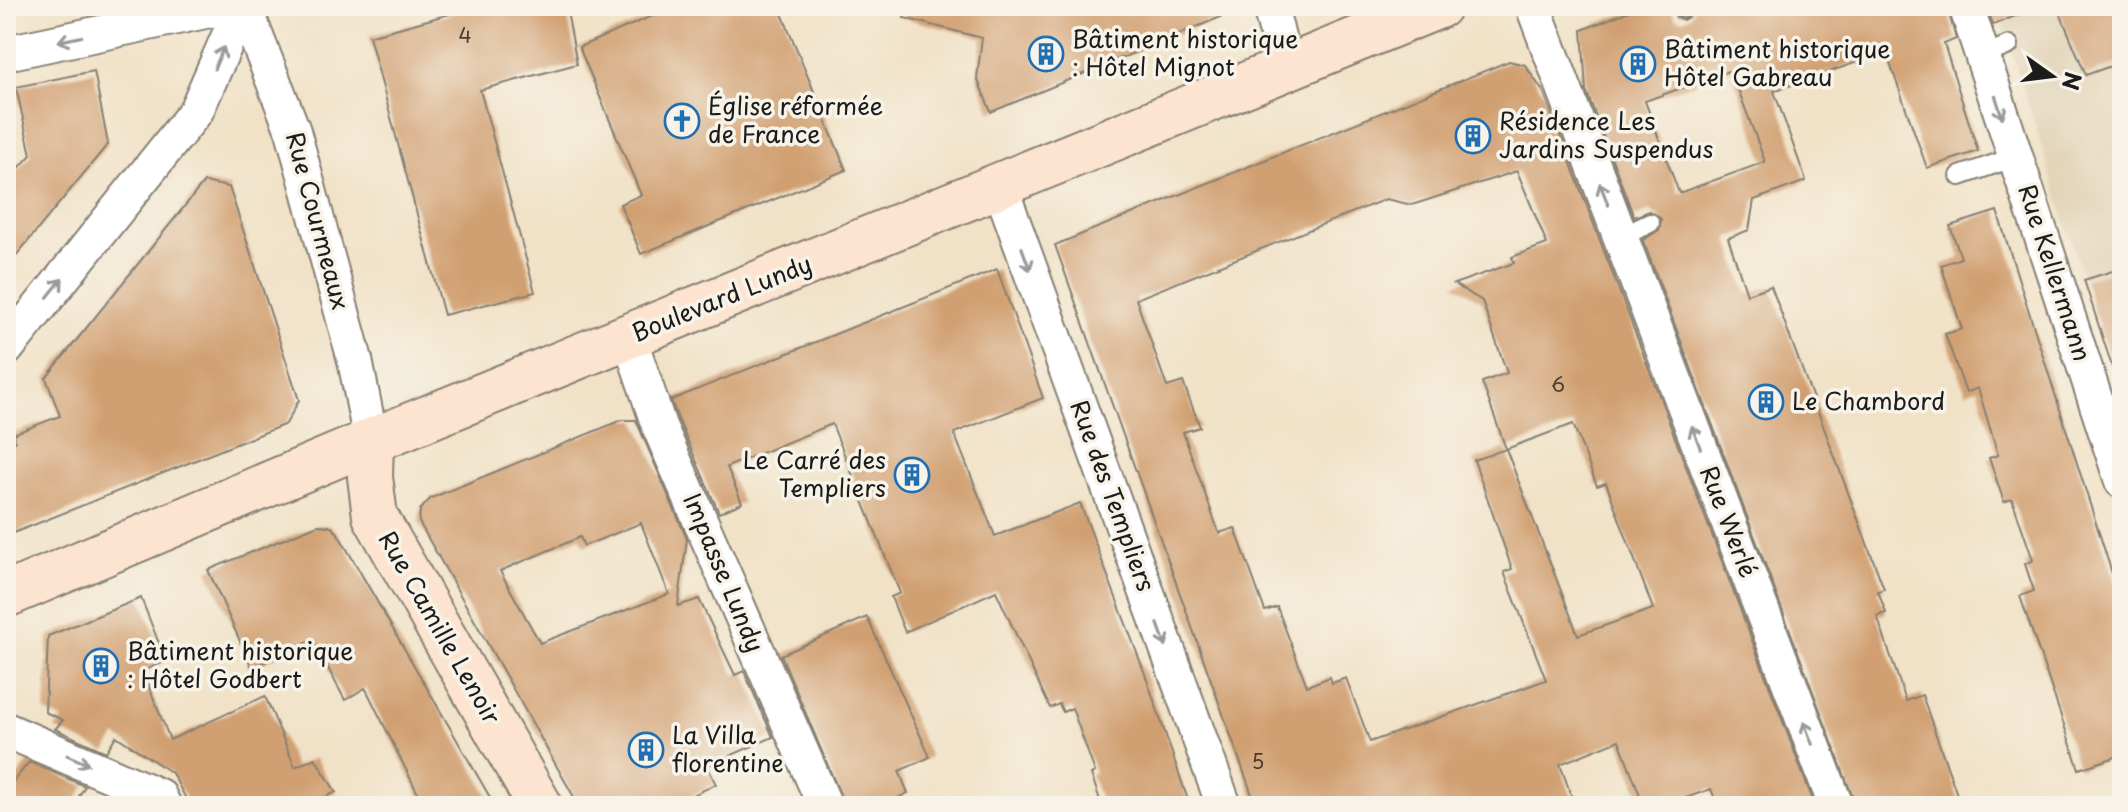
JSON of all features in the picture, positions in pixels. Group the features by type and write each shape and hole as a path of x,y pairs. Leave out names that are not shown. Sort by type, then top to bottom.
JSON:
{"main road":[{"name":"Boulevard Lundy","path":"6,595 371,441 1439,6"},
{"name":"Rue Camille Lenoir","path":"371,441 370,477 375,516 540,806"}],"street":[{"path":"6,53 229,6"},
{"path":"6,349 196,111 243,6"},
{"name":"Rue Courmeaux","path":"243,6 290,121 355,360 371,441"},
{"path":"1270,6 1286,69"},
{"name":"Rue Werlé","path":"1533,6 1635,230 1836,806"},
{"name":"Rue Kellermann","path":"1966,6 1996,50 2015,157 2122,481"},
{"name":"Rue des Templiers","path":"1000,186 1224,806"},
{"name":"Impasse Lundy","path":"629,337 659,426 825,806"},
{"path":"6,730 159,796 164,806"}],"lane":[{"name":"Rue Kellermann","path":"1960,176 2015,157"}],"shaded area":[{"path":"1997,6 2122,6 2122,268 2084,280"}],"building":[{"path":"479,6 566,6 577,64 480,90 535,292 444,315 369,36"},
{"name":"Église réformée de France","path":"676,6 779,6 846,170 641,254 620,204 641,195 579,47"},
{"name":"Bâtiment historique : Hôtel Mignot","path":"905,6 1245,7 991,112 977,78 982,38 904,18"},
{"path":"1641,6 1670,6 1676,18 1683,20 1692,15 1695,6 1947,6 1956,39 1944,44 1978,151 1927,168 1886,52 1774,91 1806,181 1754,200 1749,230 1728,238 1747,294 1771,286 1884,589 1878,591 1886,613 1877,616 1906,701 1922,695 1961,806 1856,806 1643,240 1659,230 1661,219 1650,211 1634,217 1586,90 1582,30","holes":["1731,70 1765,162 1679,193 1645,101"]},
{"path":"1987,6 2035,6 2035,8 1993,25"},
{"path":"2057,6 2122,6 2122,62 2086,75"},
{"path":"1509,61 1525,65 1544,93 1815,806 1718,806 1711,789 1663,806 1644,806 1619,740 1560,764 1575,806 1256,806 1055,245","holes":["1517,171 1547,244 1512,257 1514,263 1454,284 1482,301 1507,373 1482,382 1506,449 1474,460 1512,569 1504,572 1546,680 1370,742 1346,678 1332,683 1330,677 1307,686 1277,607 1265,611 1235,528 1219,533 1183,432 1200,427 1183,382 1167,387 1136,299 1386,199 1412,205","1573,424 1597,486 1606,483 1653,609 1578,635 1506,449"]},
{"path":"94,71 108,144 6,268 6,182 31,155 16,87"},
{"path":"204,182 229,187 299,400 286,424 6,536 6,446 15,442 13,434 60,416 46,378"},
{"path":"1997,211 2122,605 2122,755 2079,769 2020,596 2034,591 2025,564 2033,560 2012,499 2004,502 1989,458 1998,455 1978,388 1966,393 1945,334 1962,329 1941,265 1961,258 1950,226"},
{"path":"2122,268 2122,375 2115,376 2084,280"},
{"path":"997,269 1043,398 954,433 995,536 1080,503 1145,674 1190,806 1090,806 1100,800 1091,774 1095,772 1072,708 1063,712 1059,704 1050,708 996,591 905,632 891,597 900,593 832,424 727,467 742,503 719,513 671,400"},
{"path":"622,420 636,420 687,539 678,606 699,599 735,675 744,671 773,737 707,766 716,784 671,806 579,806 419,522 420,510 431,498","holes":["641,523 669,594 540,643 500,571 580,537 584,546"]},
{"path":"318,525 330,526 337,532 495,806 424,806 365,688 345,700 313,640 252,668 208,570"},
{"path":"141,598 166,661 143,671 170,740 265,696 295,767 315,758 336,792 307,806 190,806 172,773 116,736 106,752 55,729 63,720 45,712 48,636"},
{"path":"867,617 930,757 899,771 908,793 881,806 845,806 781,655"},
{"path":"29,762 85,786 73,806 6,806 6,790"}],"place":[{"name":"Bâtiment historique : Hôtel Mignot","path":"1046,54"},
{"name":"Bâtiment historique Hôtel Gabreau","path":"1638,64"},
{"name":"Église réformée de France","path":"682,121"},
{"name":"Résidence Les Jardins Suspendus","path":"1473,136"},
{"name":"Le Chambord","path":"1766,402"},
{"name":"Le Carré des Templiers","path":"912,475"},
{"name":"Bâtiment historique : Hôtel Godbert","path":"101,666"},
{"name":"La Villa florentine","path":"646,750"}]}
